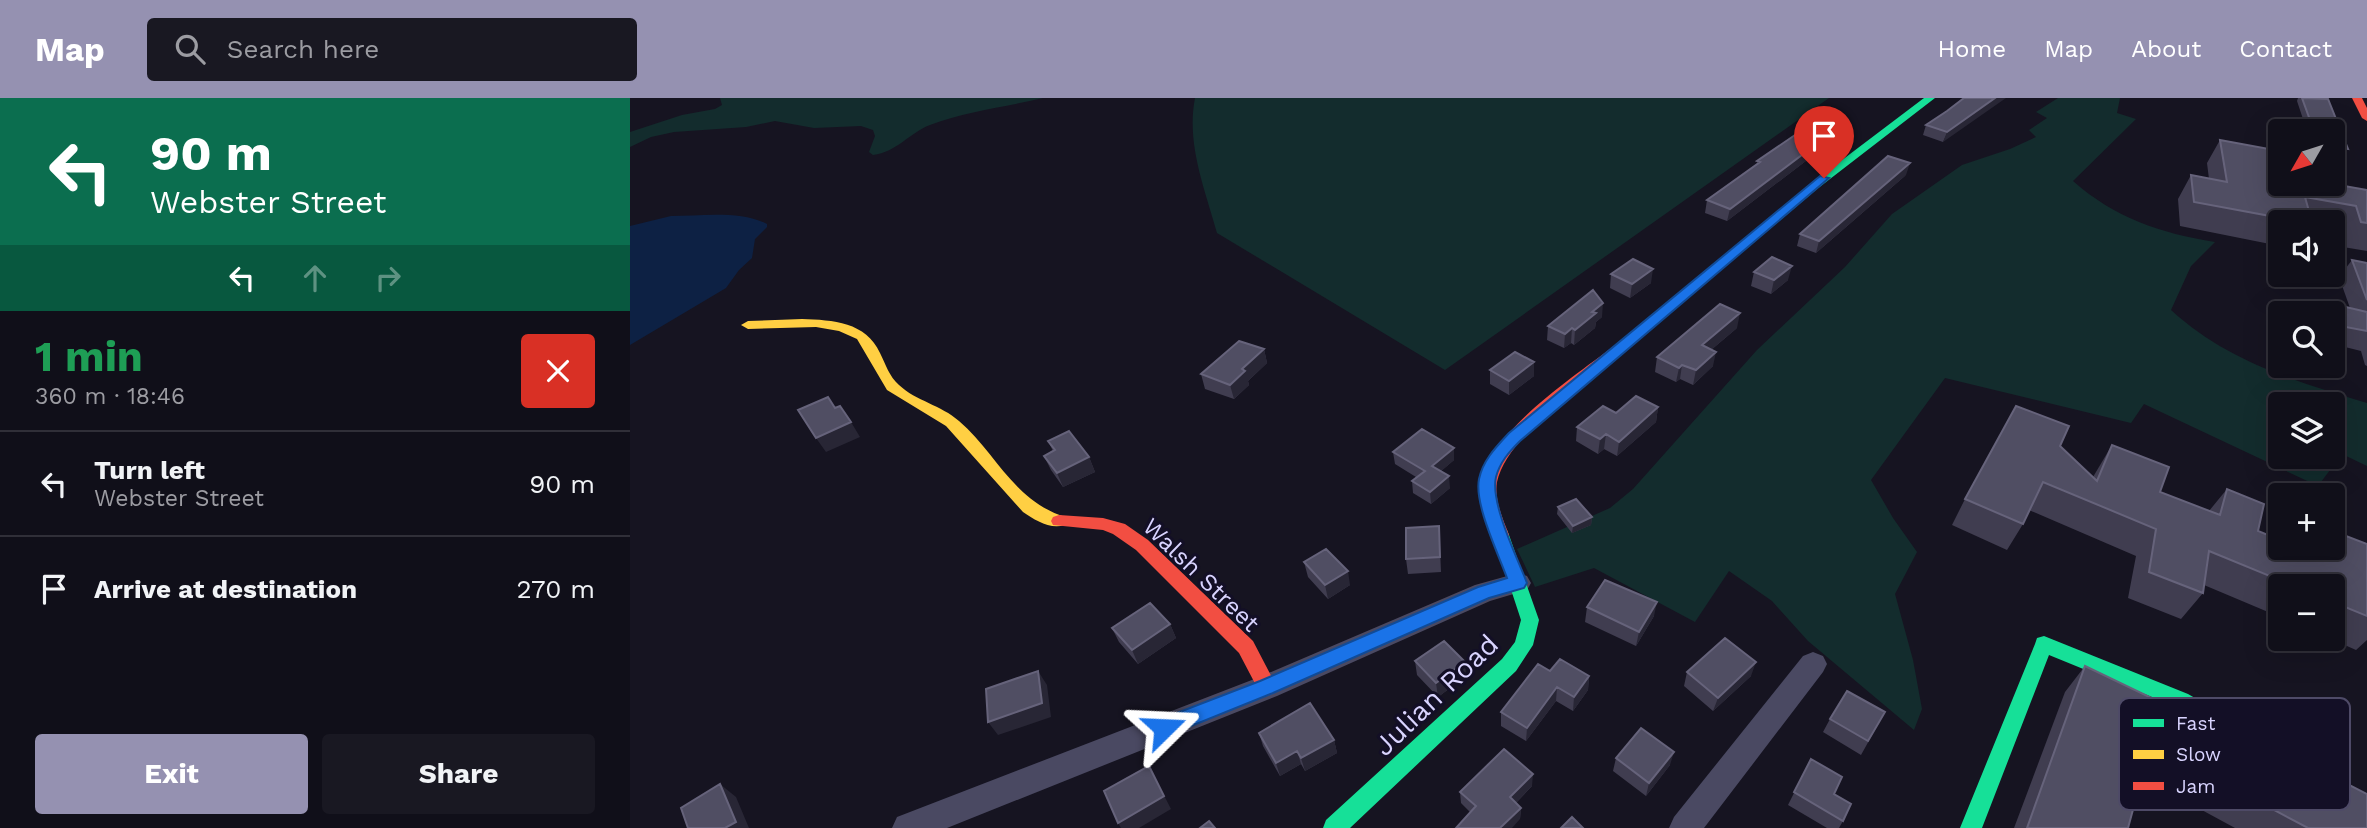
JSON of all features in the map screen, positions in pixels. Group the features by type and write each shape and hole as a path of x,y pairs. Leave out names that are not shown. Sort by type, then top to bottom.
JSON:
{"street":[{"name":"Julian Road","path":"1334,828 1518,654 1530,632 1530,621 1491,510 1487,489 1490,468 1504,447 1813,187 1930,98"},
{"path":"2357,98 2367,118"},
{"name":"Walsh Street","path":"748,325 835,325 857,332 871,345 880,371 892,387 952,423 1030,510 1054,520 1103,524 1119,529 1142,545 1236,636 1254,661 1266,687"},
{"path":"908,828 1266,687 1485,592 1518,583"},
{"path":"1971,828 2044,644 2176,698"},
{"path":"1685,828 1813,664"}],"green space":[{"path":"720,98 1043,98 944,120 923,128 889,150 873,155 869,152 875,136 873,130 861,126 814,128 775,121 746,127 674,132 651,137 630,147 630,132 682,115 715,109 722,105"},
{"path":"1195,98 1829,98 1445,370 1217,233 1195,149"},
{"path":"2058,98 2120,98 2117,113 2136,119 2073,181 2105,205 2139,222 2176,234 2215,242 2191,266 2171,310 2216,343 2268,370 2268,378 2288,378 2333,392 2268,392 2268,462 2144,404 2131,423 1945,378 1871,480 1917,552 1895,594 1913,660 1922,709 1914,730 1808,641 1772,601 1729,571 1695,622 1594,568 1535,587 1517,549 1610,508 1633,489 1757,350 1845,267 1892,214 1962,165 2036,137 2029,130 2047,118 2036,112"},
{"path":"2345,396 2367,403 2367,466 2345,455"},
{"path":"2282,469 2331,469 2320,483 2312,483"}],"water":[{"path":"733,215 757,220 767,224 767,227 755,239 752,258 726,288 630,345 630,226 671,216"}],"building":[{"path":"1964,98 1995,98 1947,132 1926,125 1947,111"},
{"path":"2302,98 2328,99 2336,119 2310,119"},
{"path":"1814,122 1835,130 1730,209 1707,200 1760,162 1757,161"},
{"path":"2220,140 2268,149 2268,196 2345,196 2345,186 2367,190 2367,223 2361,222 2356,206 2305,197 2309,210 2268,210 2268,216 2194,202 2191,175 2227,182"},
{"path":"1888,156 1910,163 1819,241 1800,234"},
{"path":"1772,257 1792,266 1774,280 1754,272"},
{"path":"1633,259 1653,269 1632,284 1611,274"},
{"path":"2352,260 2367,263 2367,300"},
{"path":"1593,290 1603,303 1592,312 1596,313 1575,330 1572,328 1565,334 1548,326"},
{"path":"1720,304 1740,313 1702,345 1716,352 1696,370 1682,365 1679,368 1657,357"},
{"path":"2345,307 2367,312 2367,331 2345,327"},
{"path":"1239,341 1264,349 1242,369 1245,371 1230,385 1201,374"},
{"path":"1515,352 1534,362 1509,381 1490,370"},
{"path":"1636,396 1658,407 1619,442 1606,434 1600,439 1577,427 1603,406 1616,413"},
{"path":"828,397 835,408 840,406 851,422 816,438 798,410"},
{"path":"2016,406 2069,426 2060,446 2097,481 2112,445 2169,467 2160,492 2220,515 2227,489 2264,504 2258,531 2268,535 2268,560 2345,560 2345,536 2367,544 2367,616 2345,607 2345,574 2268,575 2209,551 2203,593 2149,572 2156,529 2043,482 2023,524 1965,499"},
{"path":"1422,429 1454,448 1432,466 1449,476 1430,492 1412,481 1425,471 1393,452"},
{"path":"1069,431 1089,457 1057,473 1044,456 1055,450 1048,441"},
{"path":"1576,499 1592,517 1573,526 1558,507"},
{"path":"1439,526 1440,557 1406,559 1406,528"},
{"path":"1326,549 1348,571 1325,585 1304,562"},
{"path":"1605,580 1657,602 1639,632 1587,607"},
{"path":"1150,603 1170,624 1132,650 1112,628"},
{"path":"1725,638 1756,662 1718,698 1687,672"},
{"path":"1444,641 1465,662 1436,683 1415,661"},
{"path":"1560,659 1589,676 1574,697 1557,687 1527,728 1501,712 1538,664 1550,671"},
{"path":"2085,666 2152,698 2119,698 2119,810 2133,810 2128,828 2027,828"},
{"path":"1038,671 1042,703 988,722 986,689"},
{"path":"1847,691 1885,712 1868,741 1830,719"},
{"path":"1310,703 1334,740 1301,758 1297,751 1276,763 1259,733"},
{"path":"1641,728 1674,752 1649,783 1616,758"},
{"path":"1504,749 1533,774 1510,797 1521,808 1500,828 1456,828 1476,806 1460,792"},
{"path":"1811,759 1842,777 1834,794 1851,804 1843,821 1794,792"},
{"path":"1149,766 1164,796 1118,823 1104,791"},
{"path":"720,784 736,822 725,828 688,828 681,808"},
{"path":"2350,785 2367,794 2367,828 2308,828 2274,810 2350,810"},
{"path":"1572,817 1583,828 1561,828"},
{"path":"1209,821 1215,828 1200,828"}],"traffic: fast":[{"path":"1620,348 1813,187 1930,98"},
{"path":"1334,828 1509,665 1524,645 1530,620 1501,535"},
{"path":"1971,828 2044,644 2176,698"}],"traffic: slow":[{"path":"748,325 802,323 829,325 854,331 867,342 892,387 951,422 1028,508 1043,517 1059,521"}],"traffic: jam":[{"path":"2357,98 2367,118"},
{"path":"1501,535 1489,496 1489,483 1494,466 1506,448 1543,410 1620,348"},
{"path":"1059,521 1103,524 1119,529 1142,545 1246,647 1267,687"}],"route":[{"path":"1164,728 1485,592 1518,583 1489,501 1487,480 1496,457 1514,437 1824,178"}]}
